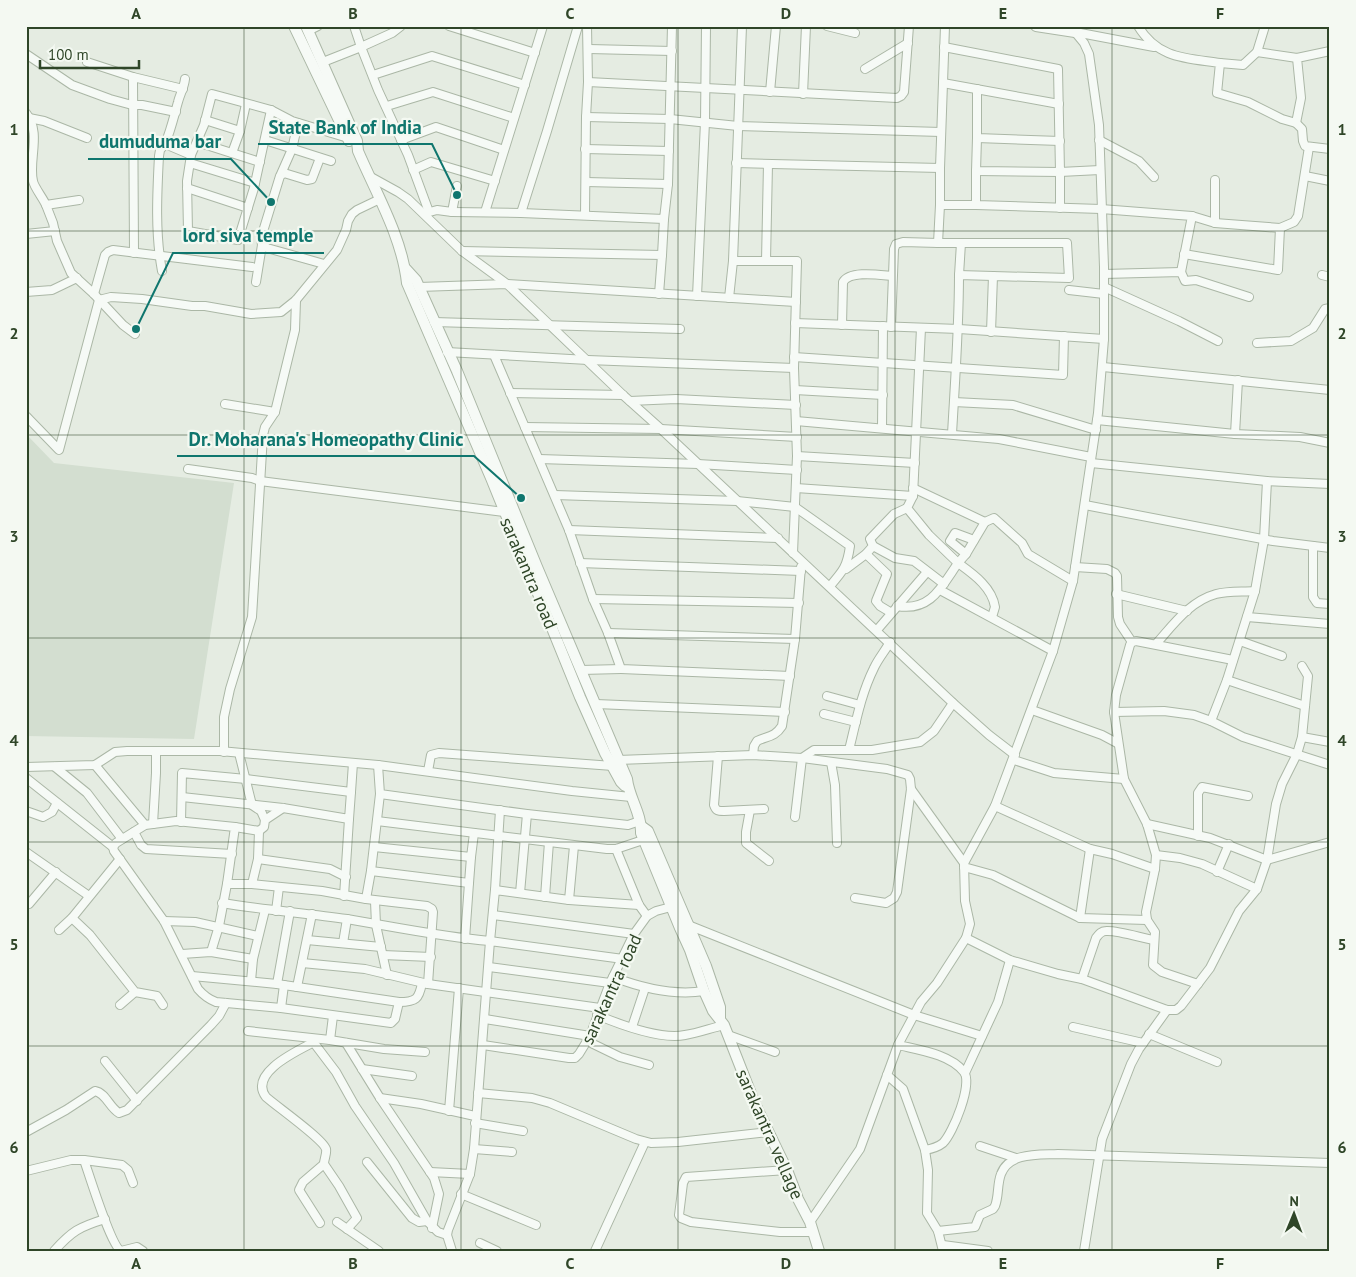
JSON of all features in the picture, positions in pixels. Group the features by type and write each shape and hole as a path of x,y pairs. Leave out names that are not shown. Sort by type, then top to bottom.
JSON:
{"street":[{"path":"294,26 348,138 358,152"},
{"path":"354,26 378,90 387,106 413,170 427,213"},
{"path":"323,62 392,33 401,26"},
{"path":"449,26 535,53"},
{"path":"485,212 543,26"},
{"path":"520,212 548,131 578,26"},
{"path":"585,215 587,58 589,49 587,26"},
{"path":"658,294 668,184 672,26"},
{"path":"697,296 705,122 706,26"},
{"path":"729,298 733,261 742,26"},
{"path":"770,92 776,26"},
{"path":"804,94 806,26"},
{"path":"828,26 855,34"},
{"path":"588,82 887,99 901,96 904,92 909,26"},
{"path":"938,243 945,26"},
{"path":"1036,26 1076,29 1156,48 1178,57 1243,65 1257,52 1265,26"},
{"path":"1138,26 1144,36 1156,48"},
{"path":"311,28 356,141 358,152"},
{"path":"787,1170 686,1177 683,1183 681,1218 691,1222 780,1232 811,1227 860,1149 898,1045 914,1015 966,938 970,924 965,901 964,865 995,806 1014,758 1053,651 1073,581 1096,430 1104,339 1104,274 1099,125 1089,54 1076,29"},
{"path":"865,69 908,42"},
{"path":"944,47 1058,69 1060,208"},
{"path":"589,49 672,52"},
{"path":"1257,52 1297,58 1330,51"},
{"path":"26,54 72,85 132,105 142,105 176,112"},
{"path":"373,75 432,56 525,85"},
{"path":"1296,123 1301,98 1297,58"},
{"path":"87,62 133,77 184,89"},
{"path":"1220,63 1217,93 1248,102 1296,123 1302,129 1303,144 1309,147 1330,149"},
{"path":"133,77 134,253"},
{"path":"162,271 156,197 158,156 160,150 166,144 178,99 184,89 185,79"},
{"path":"943,83 1058,104"},
{"path":"976,205 977,89"},
{"path":"387,106 433,92 514,118"},
{"path":"271,110 255,183 238,240 188,231 187,188 190,159 205,120 212,94 271,110 298,123 348,138"},
{"path":"232,153 246,104"},
{"path":"28,116 87,138"},
{"path":"28,116 34,134 29,180 46,205 57,241 71,273 135,334"},
{"path":"586,117 670,119 738,126 941,132"},
{"path":"205,120 240,130"},
{"path":"256,282 262,245 261,238 281,174 292,149 298,123"},
{"path":"401,140 436,127 504,150"},
{"path":"977,138 1060,141"},
{"path":"265,140 332,162"},
{"path":"1099,140 1139,161 1154,177"},
{"path":"197,142 260,162"},
{"path":"166,144 190,159 255,183"},
{"path":"940,205 1060,208 1192,216 1215,223 1280,228 1294,222 1298,216 1309,147"},
{"path":"585,149 669,151"},
{"name":"sarakantra road","path":"358,152 395,236 406,269 407,283 580,697 615,763"},
{"path":"281,174 307,180 312,179 320,158"},
{"path":"413,170 431,162 495,181"},
{"path":"736,163 940,168"},
{"path":"766,261 768,164"},
{"path":"976,171 1060,172 1100,170"},
{"path":"369,176 398,192 427,213 462,251 507,284 737,502 802,560 1014,758 1054,773 1124,779"},
{"path":"1305,176 1330,181"},
{"path":"1215,180 1215,223"},
{"path":"586,182 668,184"},
{"path":"452,212 457,186"},
{"path":"187,188 248,208"},
{"path":"97,297 142,299 205,306 251,314 281,312 296,300 336,250 352,214 380,199"},
{"path":"46,205 78,200"},
{"path":"427,213 437,210 452,212 520,212 664,219"},
{"path":"1192,216 1181,272 1185,281 1196,280 1249,297"},
{"path":"1184,254 1278,270 1280,228"},
{"path":"26,234 55,231"},
{"path":"882,428 883,363 894,249 898,243 1067,243 1069,278 959,275"},
{"path":"952,434 955,367 959,330 959,275 962,243"},
{"path":"262,245 324,264"},
{"path":"26,416 59,450 97,297 105,255 108,252 113,250 252,267"},
{"path":"462,251 662,255"},
{"path":"733,261 797,261 794,357 797,456 793,553"},
{"name":"sarakantra road","path":"406,269 416,280 447,352 596,704 621,782 630,792 641,824 648,831 648,840"},
{"path":"1104,274 1181,272"},
{"path":"842,325 843,282 845,278 860,275 892,276"},
{"path":"991,332 993,276"},
{"path":"26,292 52,290 77,278"},
{"path":"419,287 507,284 796,302"},
{"path":"1069,290 1104,291 1178,321 1218,341"},
{"path":"224,752 224,717 230,690 252,618 265,427 275,412 295,330 296,300"},
{"path":"1257,343 1291,340 1313,328 1325,309 1330,308"},
{"path":"434,322 680,329"},
{"path":"795,323 887,326 1104,339"},
{"path":"921,328 913,492 907,508 894,514 870,539 874,546 895,558 914,561 942,587 1053,651"},
{"path":"794,357 1064,375 1064,336"},
{"path":"447,352 794,368"},
{"path":"494,355 569,530 593,599 621,669"},
{"path":"1103,366 1330,390"},
{"path":"1235,434 1238,380"},
{"path":"795,390 883,395"},
{"path":"510,393 623,395"},
{"path":"630,401 676,398 796,405"},
{"path":"954,402 1013,405 1096,430"},
{"path":"225,404 275,412"},
{"path":"1097,420 1235,434 1300,437 1330,444"},
{"path":"796,421 999,439 1091,460 1268,481 1330,484"},
{"path":"525,427 662,429 797,437"},
{"path":"797,456 915,463"},
{"path":"539,459 698,464 796,470"},
{"path":"188,468 252,478 260,481 504,512"},
{"path":"1211,721 1227,680 1255,591 1264,539 1268,481"},
{"path":"796,488 913,492 985,522"},
{"path":"554,494 737,502 795,507 850,546 848,562 843,572"},
{"path":"1085,505 1264,539 1330,548"},
{"path":"907,508 929,535 958,563 975,576 990,593 995,607 992,617"},
{"path":"866,554 887,574 876,597 876,601 880,606 894,609 908,607 934,597 966,554 985,522 994,518 1022,542 1028,554 1073,581"},
{"path":"569,530 778,538"},
{"path":"966,554 950,541 955,533 974,540"},
{"path":"830,586 843,572 874,546"},
{"path":"1313,546 1313,597 1316,602 1330,604"},
{"path":"753,755 754,746 757,741 772,737 782,726 795,638 802,560"},
{"path":"580,563 801,570"},
{"path":"1075,566 1107,569 1115,572 1117,576 1118,617 1120,624 1132,642"},
{"path":"876,630 927,572"},
{"path":"1156,644 1195,604 1215,595 1228,592 1255,591"},
{"path":"1116,594 1187,611"},
{"path":"593,599 799,603"},
{"path":"1248,617 1330,624"},
{"path":"608,633 795,638"},
{"path":"1240,641 1282,656"},
{"path":"849,750 860,705 874,667 890,642"},
{"path":"1132,642 1156,644 1233,660"},
{"path":"1132,642 1119,684 1114,712 1124,779 1147,824 1156,854 1155,869 1146,912 1147,920 1154,928 1153,966 1162,972 1198,984"},
{"path":"966,938 1010,960 1082,979 1167,1010 1176,1010 1181,1006 1210,968 1239,911 1257,889 1267,860 1276,804 1282,784 1297,754 1302,737 1308,676 1302,666"},
{"path":"581,670 621,669 790,676"},
{"path":"1227,680 1305,706"},
{"path":"827,696 860,705"},
{"path":"795,817 802,758 814,750 872,750 920,742 934,731 954,703"},
{"path":"596,704 785,712"},
{"path":"1032,710 1102,735 1118,743"},
{"path":"1114,712 1180,712 1211,721 1243,737 1330,765"},
{"path":"824,714 856,722"},
{"path":"1302,737 1330,742"},
{"path":"149,825 156,773 156,751"},
{"path":"26,767 95,765 115,752 224,752 378,765 572,791 630,792"},
{"path":"113,847 116,842 149,825 182,822 259,830 264,827 265,820 261,811 252,805 239,753"},
{"path":"428,771 431,756 440,753 615,763 753,755 802,758 900,772 908,775 911,789 898,884 894,898 881,904 856,898"},
{"path":"718,756 715,809 719,811 764,809"},
{"path":"832,762 837,813 837,844"},
{"path":"344,896 353,763"},
{"path":"95,765 149,825"},
{"path":"366,900 380,794 378,765"},
{"path":"55,767 87,793 122,839"},
{"path":"182,822 182,773 246,778 351,792"},
{"path":"26,778 113,847 164,921 198,989 205,997 216,1002 281,1008 391,1023 395,1019 399,1002"},
{"path":"1198,836 1198,794 1202,787 1248,796"},
{"path":"911,789 964,865 993,875 1080,918 1147,920"},
{"path":"380,794 527,814 628,825 641,824"},
{"path":"182,797 283,808 349,819"},
{"path":"26,811 44,817 52,812 57,803"},
{"path":"995,806 1090,849 1155,869"},
{"path":"265,820 283,808"},
{"path":"452,1251 447,1235 470,1174 474,1149 500,810"},
{"path":"750,810 746,842 769,861"},
{"path":"520,893 527,814"},
{"path":"376,821 525,838 574,846 616,849 648,840"},
{"path":"1147,824 1229,844 1267,860 1330,842"},
{"path":"211,952 219,926 236,827"},
{"path":"252,884 258,859 259,830"},
{"path":"134,832 141,845 146,849 232,854"},
{"path":"465,939 474,833"},
{"name":"sarakantra vellage","path":"648,840 671,908 690,950 704,991 713,1011 722,1022 728,1035 755,1104 787,1170 820,1251"},
{"name":"sarakantra vellage","path":"648,840 688,925 720,1007 722,1022"},
{"path":"545,896 549,842"},
{"path":"1217,872 1229,844"},
{"path":"570,900 574,846"},
{"path":"374,847 471,857"},
{"name":"sarakantra road","path":"616,849 639,905 647,916"},
{"path":"1080,918 1090,849"},
{"path":"26,852 90,896"},
{"path":"1156,854 1202,864 1257,889"},
{"path":"59,930 72,918 120,859"},
{"path":"258,859 330,869 346,877"},
{"path":"371,871 469,884"},
{"path":"29,904 56,872"},
{"path":"192,976 280,984 399,1002 414,1000 418,997 425,983 431,957 433,912 430,907 366,900 322,891 252,884 227,884"},
{"path":"276,911 279,887"},
{"path":"495,890 570,900 639,905"},
{"path":"375,900 376,924 387,975"},
{"path":"222,903 347,919 465,939 622,958"},
{"name":"sarakantra road","path":"483,1045 575,1058 588,1038 612,980 634,934 647,916 656,911 671,908"},
{"path":"251,981 253,959 265,910"},
{"path":"281,1008 280,984 290,911"},
{"path":"297,987 312,914"},
{"path":"493,915 634,934"},
{"path":"72,918 90,935 135,992 156,996 163,1005"},
{"path":"343,943 347,919"},
{"path":"164,921 195,922 258,936"},
{"path":"688,925 914,1015 982,1036"},
{"path":"1082,979 1096,938 1100,933 1112,931 1154,940"},
{"path":"307,940 343,943 382,951 431,957"},
{"path":"182,954 211,952 253,959"},
{"path":"965,1073 998,1002 1010,960"},
{"path":"302,963 365,969 425,983 598,1012 632,1027 674,1036 685,1035 722,1022"},
{"path":"489,967 612,980 672,992 704,991"},
{"path":"449,1111 458,988"},
{"path":"632,1027 646,988"},
{"path":"120,1005 135,992"},
{"path":"26,1132 66,1110 95,1091 101,1093 119,1113 127,1110 211,1025 219,1016 226,1003"},
{"path":"1084,1251 1101,1155 1102,1139 1131,1064 1149,1034 1167,1010"},
{"path":"330,1040 333,1016"},
{"path":"484,1019 588,1038 620,1057 649,1065"},
{"path":"1073,1027 1143,1043"},
{"path":"248,1031 313,1041 330,1040 384,1049 425,1052"},
{"path":"1149,1034 1217,1062"},
{"path":"728,1035 774,1052"},
{"path":"313,1041 288,1056 269,1072 263,1079 261,1091 316,1136 324,1145 326,1150 324,1164 303,1182 299,1190 320,1223"},
{"path":"313,1041 336,1072 430,1224"},
{"path":"346,1043 380,1098 430,1172 439,1194 430,1224"},
{"path":"898,1045 954,1063 967,1077 967,1087 956,1120 943,1143 935,1148 926,1150"},
{"path":"105,1061 136,1101"},
{"path":"362,1070 412,1076"},
{"path":"888,1075 903,1089 926,1150 928,1170 926,1206 929,1219 938,1231 943,1248 988,1251"},
{"path":"478,1093 532,1098 550,1103 645,1142 678,1142 769,1132"},
{"path":"380,1098 421,1104 475,1120 522,1131"},
{"path":"595,1251 645,1142"},
{"path":"980,1146 1016,1158"},
{"path":"474,1149 512,1152"},
{"path":"938,1231 975,1227 980,1215 993,1209 995,1206 1001,1174 1006,1166 1016,1158 1032,1155 1101,1155 1330,1163"},
{"path":"26,1171 71,1160 84,1160 122,1165 128,1170 133,1183"},
{"path":"84,1160 118,1250 137,1247 143,1251"},
{"path":"368,1162 412,1218 419,1222 430,1224 447,1235"},
{"path":"324,1164 355,1214 355,1222 347,1229"},
{"path":"430,1172 470,1174"},
{"path":"462,1194 536,1225"},
{"path":"54,1251 69,1234 84,1225 105,1219"},
{"path":"337,1222 379,1251"},
{"path":"480,1243 497,1251"}],"shaded area":[{"path":"26,434 54,463 234,483 194,739 26,736"}],"place":[{"name":"State Bank of India","path":"457,195"},
{"name":"dumuduma bar","path":"271,202"},
{"name":"lord siva temple","path":"136,329"},
{"name":"Dr. Moharana's Homeopathy Clinic","path":"521,498"}]}
